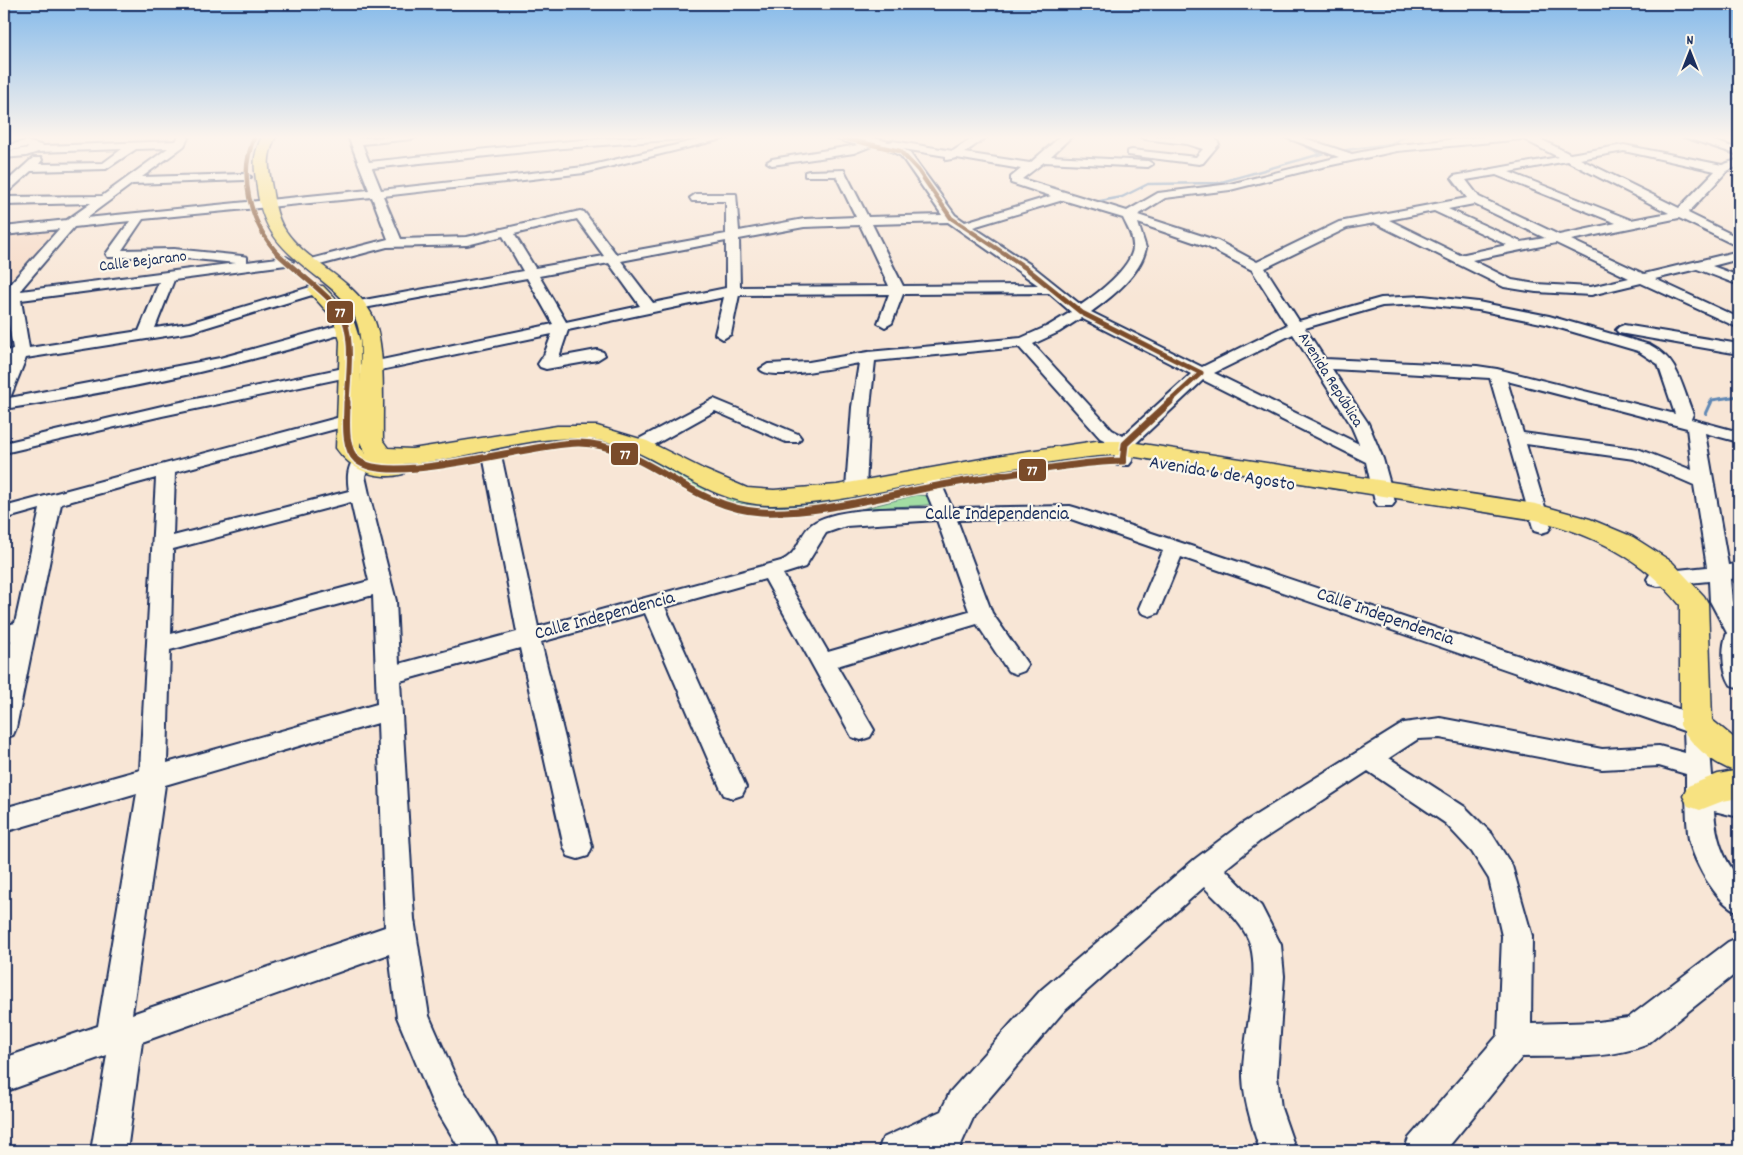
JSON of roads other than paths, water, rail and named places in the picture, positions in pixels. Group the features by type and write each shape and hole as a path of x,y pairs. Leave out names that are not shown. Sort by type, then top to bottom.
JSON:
{"highway":[{"path":"252,190 284,240 312,263 347,314 350,341 361,370 360,448"},
{"path":"261,190 258,228 265,239 286,261 347,314"},
{"path":"360,448 348,420 361,370"},
{"name":"Avenida 6 de Agosto","path":"360,448 389,455 416,455 552,434 595,439 614,450 718,494 739,493 789,498 856,488 1102,460 1124,451 1539,520 1599,543 1665,578 1694,616 1696,724"},
{"name":"Avenida 6 de Agosto","path":"360,448 388,469 406,469 616,436 641,445 718,494 738,509 775,513 814,511 932,480"},
{"path":"1696,724 1739,740"},
{"path":"1696,724 1717,745 1739,759"},
{"path":"1699,781 1718,788 1739,784"}],"street":[{"path":"4,392 21,349 8,297 70,224 118,190"},
{"path":"374,190 396,242"},
{"path":"4,231 395,190"},
{"path":"848,190 898,290 886,323"},
{"path":"933,190 957,222 1026,268 1082,313 1374,459"},
{"path":"1042,190 1213,244 1257,267 1343,225 1475,200"},
{"path":"1128,216 1162,194 1202,190"},
{"path":"1467,190 1475,200 1739,324"},
{"path":"1545,190 1629,224"},
{"path":"1632,190 1739,243"},
{"path":"1458,259 1680,214 1703,190"},
{"path":"4,404 203,367 296,344 347,314 530,273 804,223 862,220 957,222 1063,196"},
{"path":"696,198 732,197 733,291 722,334"},
{"path":"5,199 105,199"},
{"path":"1436,208 1519,246"},
{"path":"312,263 371,246 396,242 467,241 580,215 650,308"},
{"path":"768,369 809,367 868,357 1023,342 1037,338 1082,313 1133,266 1140,250 1136,233 1128,216"},
{"path":"138,217 113,254 174,253 251,262 255,265"},
{"path":"1378,219 1509,284 1536,288 1591,291 1739,255"},
{"path":"507,232 562,327 552,356 546,364 597,355"},
{"name":"Calle Bejarano","path":"8,297 286,261"},
{"path":"1698,265 1739,281"},
{"name":"Avenida República","path":"1257,267 1359,423 1374,459 1384,495"},
{"path":"146,334 168,277"},
{"path":"4,356 191,327 317,289"},
{"path":"4,448 162,411 733,291 1052,289"},
{"path":"1023,342 1106,434 1124,451 1201,373 1297,326 1381,302 1423,300 1478,306 1739,349"},
{"path":"1478,306 1549,320 1610,336 1658,355 1665,362 1688,423 1729,572 1721,601 1739,633 1734,645 1739,679"},
{"path":"856,488 861,407 868,357"},
{"path":"1321,364 1497,374 1739,437"},
{"path":"1497,374 1539,520"},
{"path":"641,445 714,404 792,438"},
{"path":"4,513 348,420"},
{"path":"1516,437 1638,454 1703,482"},
{"path":"360,448 356,476 385,601 402,935 413,1017 445,1092 481,1151"},
{"path":"492,455 529,638 578,847"},
{"path":"109,1151 120,1035 153,778 166,470"},
{"path":"932,480 982,615 1016,665"},
{"path":"163,545 359,494"},
{"path":"4,728 14,631 52,500"},
{"name":"Calle Independencia","path":"388,676 798,562 819,529 832,523 864,517 1070,512 1696,724"},
{"path":"1150,608 1175,547"},
{"path":"771,571 861,730"},
{"path":"1665,578 1729,572"},
{"path":"158,645 381,585"},
{"path":"652,604 733,787"},
{"path":"822,662 982,615"},
{"path":"4,820 390,710"},
{"path":"1696,724 1702,835 1717,873 1739,899"},
{"path":"896,1151 947,1137 962,1104 1052,1001 1205,868 1250,833 1412,730 1440,728 1602,759 1659,756 1739,806"},
{"path":"1367,757 1455,815 1482,844 1502,875 1517,936 1514,1041 1422,1151"},
{"path":"1205,868 1251,916 1266,945 1268,976 1260,1076 1264,1108 1278,1151"},
{"path":"4,1075 402,935"},
{"path":"1514,1041 1598,1038 1634,1033 1739,952"}],"waterway":[{"path":"1095,202 1122,197 1136,190"},
{"path":"1710,403 1712,400 1739,396"},
{"path":"1706,413 1711,402"}]}
